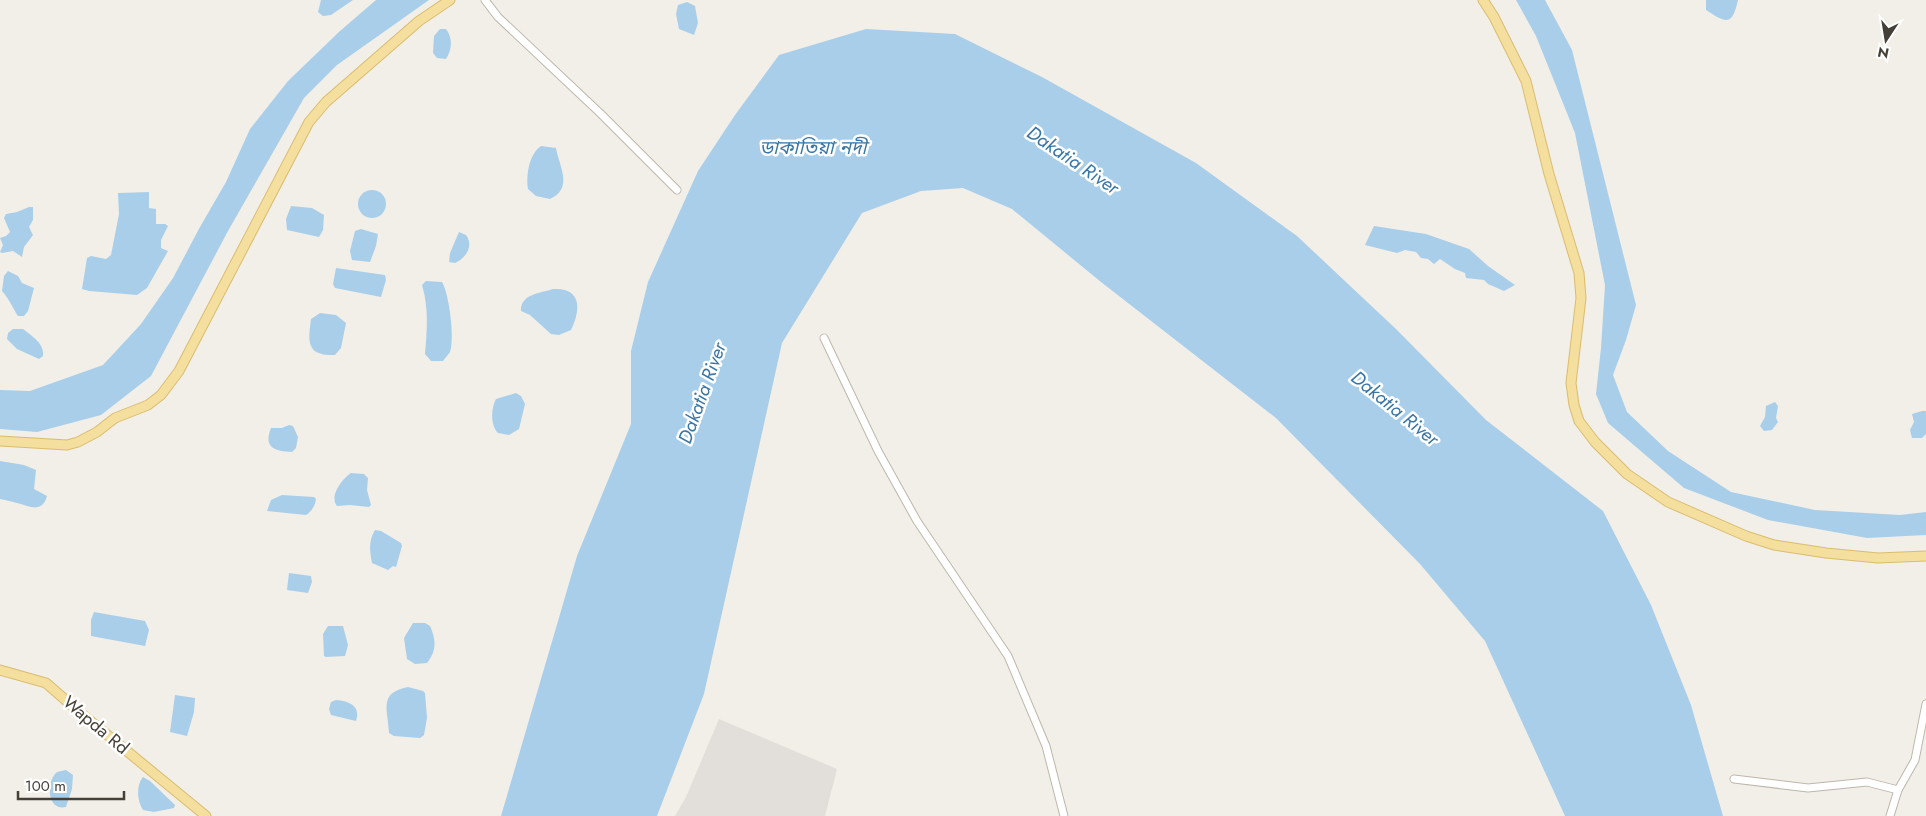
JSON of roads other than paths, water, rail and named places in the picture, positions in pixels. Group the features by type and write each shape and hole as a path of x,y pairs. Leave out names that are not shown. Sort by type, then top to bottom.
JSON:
{"main road":[{"path":"0,442 67,445 78,442 97,432 115,418 148,405 161,395 178,371 309,122 326,102 419,20 450,0"},
{"path":"1484,0 1526,81 1549,174 1579,273 1581,298 1571,383 1574,405 1580,421 1595,442 1627,474 1668,502 1746,536 1774,545 1826,553 1878,558 1926,556"},
{"name":"Wapda Rd","path":"0,670 46,683 206,816"}],"street":[{"path":"485,0 498,17 600,113 677,190"},
{"path":"824,338 878,451 917,521 1008,656 1046,746 1064,816"},
{"path":"1890,816 1898,790 1915,760 1926,704"},
{"path":"1734,779 1808,788 1867,782 1898,790"}],"water":[{"path":"321,0 353,0 331,15 323,16 318,12"},
{"path":"376,0 429,0 337,65 304,98 228,231 151,376 101,415 37,432 0,429 0,390 30,391 103,365 141,324 173,278 226,182 250,129 288,81 340,31"},
{"path":"1516,0 1545,0 1572,50 1636,305 1613,375 1627,412 1668,451 1731,492 1815,510 1900,515 1926,512 1926,535 1867,538 1768,520 1684,488 1608,423 1596,394 1605,285 1575,133 1536,36"},
{"path":"1706,0 1738,0 1733,15 1727,20 1706,10"},
{"path":"687,2 695,6 698,23 694,35 679,29 676,14 678,5"},
{"path":"440,29 446,29 451,40 450,52 446,59 437,58 433,53 434,36"},
{"path":"866,29 955,34 1042,77 1196,163 1297,236 1396,329 1486,420 1603,511 1651,605 1691,705 1723,816 1565,816 1485,641 1420,564 1276,418 1101,282 1012,209 963,188 921,191 862,213 782,343 704,694 657,816 501,816 577,556 631,424 631,351 648,282 698,171 735,115 779,55"},
{"path":"541,146 556,148 562,169 563,183 561,189 550,199 536,196 528,189 529,165 534,154"},
{"path":"372,190 382,194 386,204 382,214 372,218 362,214 358,204 362,194"},
{"path":"149,192 149,208 156,209 156,224 168,226 161,240 161,248 168,251 147,288 137,295 82,289 87,258 91,256 106,259 111,255 119,214 118,193"},
{"path":"291,206 312,208 324,215 323,230 319,237 287,230 286,219"},
{"path":"33,207 33,220 29,227 33,235 24,247 22,257 13,251 0,252 3,245 0,238 10,232 4,218 6,214"},
{"path":"1374,226 1426,234 1469,249 1488,266 1515,285 1504,291 1488,284 1484,280 1466,278 1465,273 1440,259 1434,264 1428,259 1421,258 1416,252 1405,250 1397,253 1365,245"},
{"path":"361,229 378,234 370,262 352,260 350,251 355,231"},
{"path":"459,232 466,235 468,239 468,251 459,261 455,263 449,262 450,253"},
{"path":"336,268 385,275 386,280 381,297 335,288 333,284"},
{"path":"8,271 18,276 22,283 34,288 28,311 24,316 18,316 2,291 4,276"},
{"path":"426,281 442,282 447,296 452,337 450,352 443,361 431,361 425,354 427,311 422,285"},
{"path":"553,289 563,289 569,292 577,301 576,315 571,330 559,335 551,334 530,315 521,311 524,301 532,295"},
{"path":"320,313 336,315 346,323 341,348 335,355 319,353 311,346 309,334 311,319"},
{"path":"13,329 23,329 34,337 42,348 43,356 39,359 17,349 7,339 8,333"},
{"path":"516,393 521,396 525,404 519,429 509,435 498,433 495,430 493,421 494,403 496,399"},
{"path":"1775,402 1778,406 1776,418 1778,422 1772,430 1764,431 1760,426 1765,417 1766,406"},
{"path":"1926,411 1926,434 1922,438 1912,438 1910,430 1914,422 1912,414"},
{"path":"289,425 293,426 298,437 296,448 292,452 280,451 272,447 269,440 271,428 282,428"},
{"path":"0,461 24,465 36,470 34,489 47,496 45,502 38,507 30,507 0,499"},
{"path":"351,473 364,474 368,478 367,490 371,505 369,507 337,506 335,497 338,488"},
{"path":"282,495 314,497 316,499 313,508 306,515 267,511 271,500"},
{"path":"375,530 381,531 401,543 402,546 396,567 393,566 388,570 372,563 370,542"},
{"path":"289,573 311,576 312,582 308,593 287,590"},
{"path":"94,612 145,621 149,630 145,646 91,636 91,620"},
{"path":"413,623 425,623 430,626 432,631 434,649 427,663 415,664 407,659 404,638"},
{"path":"328,626 343,626 348,645 345,656 324,656 323,634"},
{"path":"408,687 425,693 427,718 424,735 420,738 394,736 389,733 387,703 389,698 392,693"},
{"path":"175,695 195,698 194,712 187,736 170,732"},
{"path":"336,700 353,705 357,712 356,721 331,715 329,709 331,702"},
{"path":"66,770 73,775 72,789 66,807 60,807 52,801 50,784 56,773"},
{"path":"143,777 150,781 175,805 174,808 154,812 143,810 139,802 138,793 139,784"}],"water label":[{"name":"ডাকাতিয়া নদী","path":"813,147"},
{"name":"Dakatia River","path":"1073,160"},
{"name":"Dakatia River","path":"702,393"},
{"name":"Dakatia River","path":"1395,408"}]}
